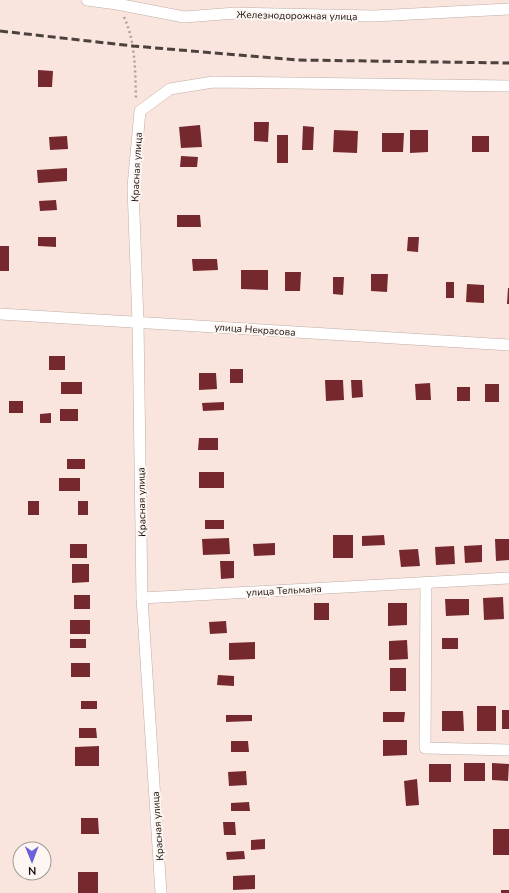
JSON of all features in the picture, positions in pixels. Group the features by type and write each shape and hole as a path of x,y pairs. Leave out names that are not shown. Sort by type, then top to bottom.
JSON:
{"street":[{"name":"Железнодорожная улица","path":"87,0 117,2 184,17 236,13 374,16 509,9"},
{"path":"140,111 170,89 213,82 509,86"},
{"name":"Красная улица","path":"140,111 133,187 138,322 142,598 162,893"},
{"name":"улица Некрасова","path":"0,314 509,345"},
{"name":"улица Тельмана","path":"142,598 509,578"},
{"path":"426,582 425,748 509,750"}],"path":[{"path":"117,2 130,30 133,46 136,102 140,111"}],"building":[{"path":"38,70 53,71 52,87 38,87"},
{"path":"254,122 269,122 268,142 254,141"},
{"path":"200,125 202,147 181,148 179,127"},
{"path":"303,126 314,127 313,150 302,150"},
{"path":"334,130 358,131 357,153 333,152"},
{"path":"410,130 428,130 428,152 410,153"},
{"path":"382,133 404,133 403,152 382,152"},
{"path":"277,135 288,135 288,163 277,163"},
{"path":"67,136 68,149 50,150 49,137"},
{"path":"472,136 489,136 489,152 472,152"},
{"path":"181,156 198,157 197,167 180,167"},
{"path":"67,168 67,181 38,183 37,170"},
{"path":"56,200 57,210 40,211 39,201"},
{"path":"177,215 200,215 201,227 177,227"},
{"path":"38,237 56,237 56,247 38,246"},
{"path":"408,237 419,237 418,252 407,251"},
{"path":"0,246 9,246 9,271 0,271"},
{"path":"192,259 217,259 218,270 193,271"},
{"path":"241,270 268,270 268,290 241,289"},
{"path":"285,272 301,272 300,291 285,291"},
{"path":"371,274 388,274 387,292 371,291"},
{"path":"333,277 344,277 343,295 333,294"},
{"path":"446,282 454,282 454,298 446,298"},
{"path":"467,284 484,285 484,303 466,302"},
{"path":"508,288 509,304 507,304"},
{"path":"49,356 65,356 65,370 49,370"},
{"path":"230,369 243,369 243,383 230,383"},
{"path":"199,373 216,373 217,389 199,390"},
{"path":"325,380 343,380 344,400 326,401"},
{"path":"351,380 362,380 363,397 352,398"},
{"path":"61,382 82,382 82,394 61,394"},
{"path":"430,383 431,400 416,400 415,384"},
{"path":"485,384 499,384 499,402 485,402"},
{"path":"457,387 470,387 470,401 457,401"},
{"path":"9,401 23,401 23,413 9,413"},
{"path":"224,402 224,410 203,411 202,403"},
{"path":"60,409 78,409 78,421 60,421"},
{"path":"51,413 51,423 40,423 40,414"},
{"path":"199,438 218,438 218,450 198,450"},
{"path":"67,459 85,459 85,469 67,469"},
{"path":"199,472 224,472 224,488 199,488"},
{"path":"59,478 80,478 80,491 59,491"},
{"path":"28,501 39,501 39,515 28,515"},
{"path":"78,501 88,501 88,515 78,515"},
{"path":"205,520 224,520 224,529 205,529"},
{"path":"333,535 353,535 353,558 333,558"},
{"path":"384,535 385,545 362,546 362,536"},
{"path":"229,538 230,554 203,555 202,539"},
{"path":"495,539 509,539 509,560 496,561"},
{"path":"275,543 275,555 254,556 253,544"},
{"path":"70,544 87,544 87,558 70,558"},
{"path":"482,545 482,562 465,563 464,546"},
{"path":"454,546 455,564 436,565 435,547"},
{"path":"418,549 420,566 401,567 399,550"},
{"path":"220,561 234,561 234,578 221,579"},
{"path":"72,564 89,564 89,582 72,583"},
{"path":"74,595 90,595 90,609 74,609"},
{"path":"503,597 504,619 484,620 483,598"},
{"path":"445,599 469,599 469,615 446,616"},
{"path":"314,603 329,603 329,620 314,620"},
{"path":"388,603 407,603 407,625 388,626"},
{"path":"70,620 90,620 90,634 70,634"},
{"path":"226,621 227,633 210,634 209,622"},
{"path":"442,638 458,638 458,649 442,649"},
{"path":"70,639 86,639 86,648 70,648"},
{"path":"407,640 408,659 389,660 389,641"},
{"path":"255,642 255,659 229,660 229,643"},
{"path":"71,663 90,663 90,677 71,677"},
{"path":"390,668 406,668 406,691 390,691"},
{"path":"218,675 234,676 234,686 217,685"},
{"path":"81,701 97,701 97,709 81,709"},
{"path":"477,706 496,706 496,731 477,731"},
{"path":"502,710 509,710 509,729 502,729"},
{"path":"442,711 463,711 464,731 442,731"},
{"path":"383,712 405,712 404,722 383,722"},
{"path":"226,715 252,715 252,721 226,722"},
{"path":"79,728 96,728 97,738 79,738"},
{"path":"383,740 407,740 407,755 383,756"},
{"path":"231,741 248,741 249,752 231,752"},
{"path":"99,746 99,766 75,766 75,747"},
{"path":"464,763 485,763 485,781 464,781"},
{"path":"492,763 509,764 508,781 492,780"},
{"path":"429,764 451,764 451,782 429,782"},
{"path":"246,771 247,785 229,786 228,772"},
{"path":"417,779 419,805 406,806 404,781"},
{"path":"249,802 250,811 231,811 231,803"},
{"path":"81,818 98,818 99,834 81,834"},
{"path":"223,822 235,822 236,835 224,835"},
{"path":"493,829 509,829 509,855 493,855"},
{"path":"265,839 265,849 251,850 251,840"},
{"path":"244,851 245,859 227,860 226,852"},
{"path":"78,872 98,872 98,893 78,893"},
{"path":"255,875 255,889 233,890 233,876"},
{"path":"501,890 509,890 509,893 501,893"}],"railway":[{"path":"0,31 133,46 297,60 509,63"}]}
